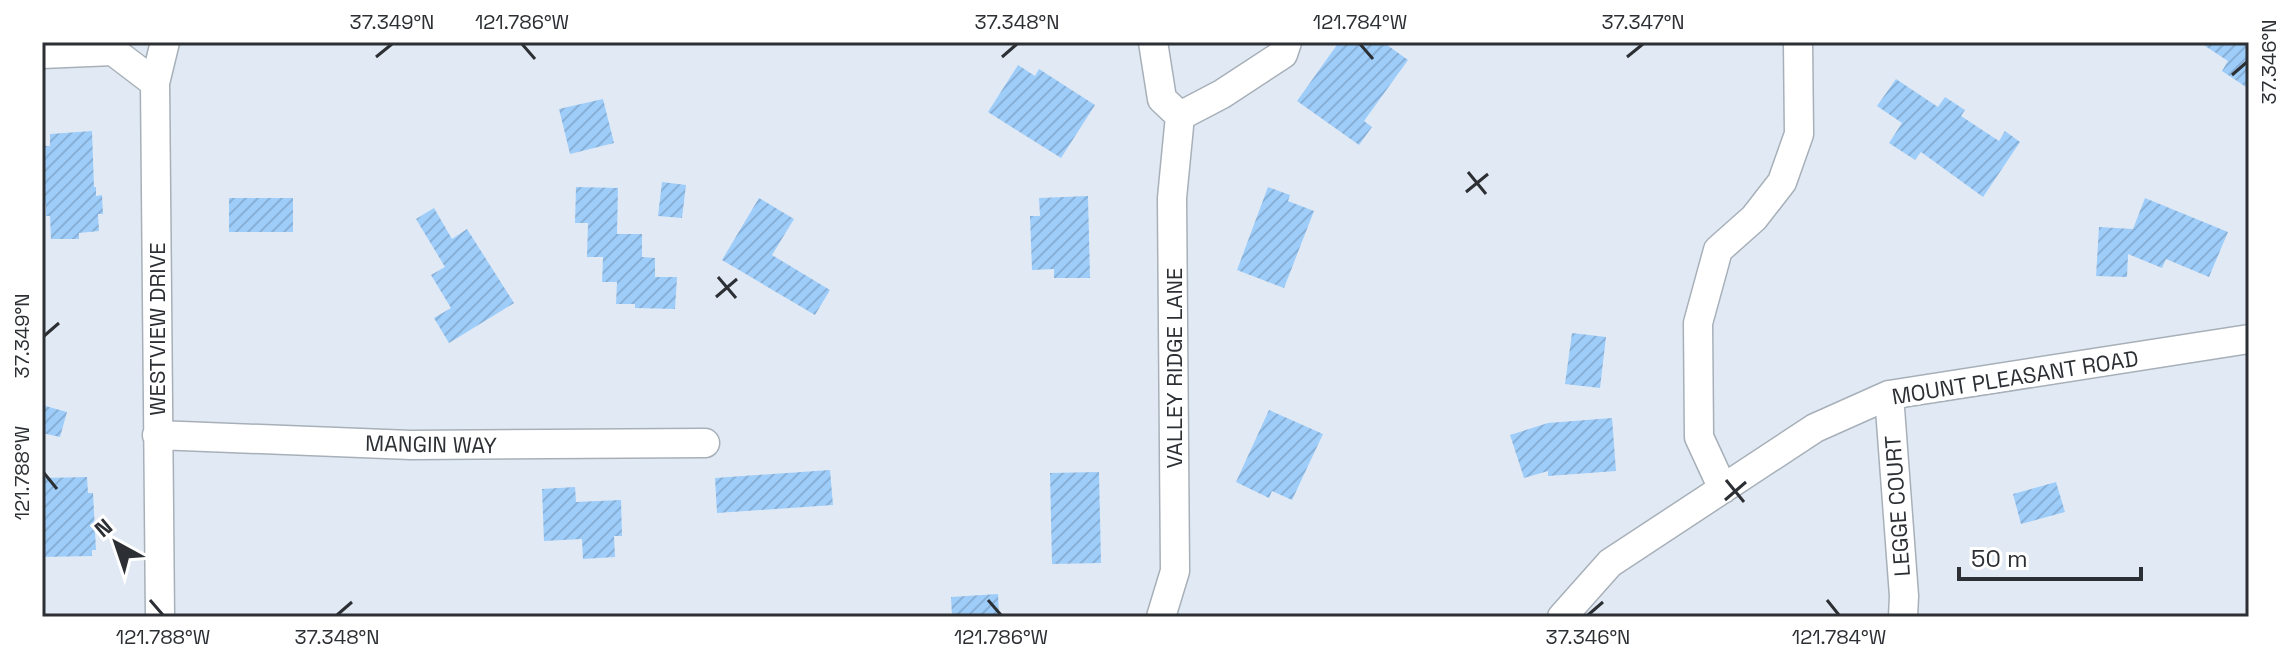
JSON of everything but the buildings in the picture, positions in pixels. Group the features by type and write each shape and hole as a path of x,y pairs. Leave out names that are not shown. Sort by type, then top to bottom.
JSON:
{"street":[{"name":"WESTVIEW DRIVE","path":"160,617 155,83 165,42"},
{"path":"1153,42 1162,99 1180,116 1222,94 1283,54 1287,42"},
{"path":"1723,489 1699,437 1698,323 1718,250 1754,218 1782,182 1799,134 1798,42"},
{"path":"42,54 113,51 155,83"},
{"name":"VALLEY RIDGE LANE","path":"1161,617 1175,571 1172,198 1180,116"},
{"name":"MOUNT PLEASANT ROAD","path":"1562,617 1610,563 1815,428 1889,395 2249,339"},
{"name":"LEGGE COURT","path":"1889,395 1903,617"},
{"name":"MANGIN WAY","path":"157,435 411,445 705,443"}]}
